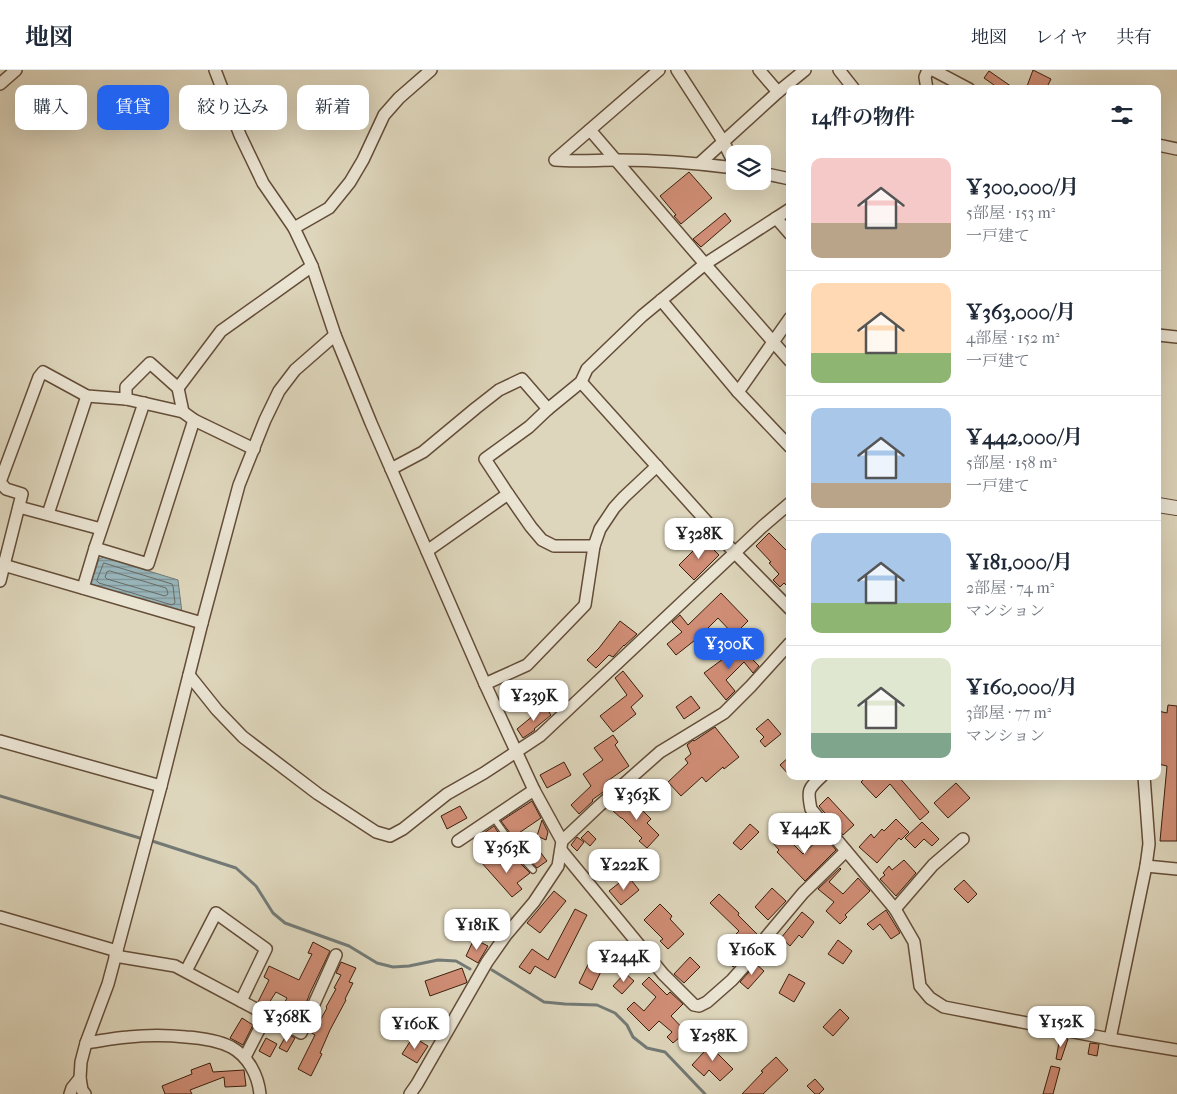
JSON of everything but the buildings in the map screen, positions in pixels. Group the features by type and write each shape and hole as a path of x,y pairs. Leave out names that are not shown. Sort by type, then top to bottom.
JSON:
{"street":[{"path":"0,84 16,70"},
{"path":"215,70 240,135 263,183 294,228 312,266 335,336 391,468 485,684 561,845 664,974 694,1005 699,1006 707,1002 732,980 803,893 846,851"},
{"path":"294,228 329,208 350,182 363,160 384,115 399,98 431,70"},
{"path":"659,70 556,160 617,160 700,163 726,166"},
{"path":"677,70 726,147"},
{"path":"760,70 778,92"},
{"path":"787,85 805,70"},
{"path":"839,70 851,85"},
{"path":"926,85 925,77 933,70 961,85"},
{"path":"700,163 786,85"},
{"path":"590,130 786,356"},
{"path":"1161,146 1177,149"},
{"path":"771,175 786,178"},
{"path":"594,546 554,546 542,540 531,528 486,459 529,427 581,382 587,369 661,300 705,264 786,212"},
{"path":"776,218 786,229"},
{"path":"178,388 220,331 312,266"},
{"path":"661,300 738,392 786,443"},
{"path":"738,392 786,323"},
{"path":"1161,335 1177,337"},
{"path":"85,1094 82,1090 80,1078 81,1062 108,984 239,486 265,420 279,391 295,370 335,336"},
{"path":"126,399 126,387 150,363 178,388 184,412"},
{"path":"0,581 2,565 22,494 6,489 0,482 39,377 44,372 87,396 126,399 184,412 194,420 254,449"},
{"path":"391,468 423,452 499,390 522,379 548,409"},
{"path":"581,382 735,553 786,605"},
{"path":"48,514 87,396"},
{"path":"83,588 144,403"},
{"path":"96,548 148,564 194,420"},
{"path":"485,684 527,665 585,605 594,546 600,529 614,508 656,466"},
{"path":"427,551 508,494"},
{"path":"1161,505 1177,508"},
{"path":"189,675 217,710 244,737 325,798 376,832 390,836 403,829 447,794 484,773 540,736 786,506"},
{"path":"19,507 101,529"},
{"path":"2,565 202,623"},
{"path":"410,1094 487,962 506,935 534,902 558,866 561,845 599,806 660,752 724,713 786,647"},
{"path":"0,741 161,786"},
{"path":"818,780 810,787 811,809 895,909 914,942 920,986 930,998 944,1007 1177,1050"},
{"path":"1110,1039 1149,844 1144,780"},
{"path":"458,841 534,790"},
{"path":"895,909 933,865 963,839"},
{"path":"1146,866 1177,869"},
{"path":"186,971 216,913 266,949 241,1001"},
{"path":"0,917 116,954 175,966 301,1033 336,955"},
{"path":"245,1057 267,1014"},
{"path":"86,1043 128,1037 164,1035 207,1038 231,1047 245,1057 253,1069 260,1094"},
{"path":"70,1094 80,1078"}],"lane":[{"path":"493,818 533,870"},
{"path":"499,858 514,846"}],"water":[{"path":"103,557 178,580 182,613 90,586 99,559"}],"waterway":[{"path":"0,796 143,839"},
{"path":"149,840 236,868 256,886 273,913 285,923 349,946 377,963 393,967 438,960 456,961 470,969"},
{"path":"492,970 544,1002 597,1005 615,1013 627,1025 633,1037 647,1048 665,1052 705,1094"}]}
